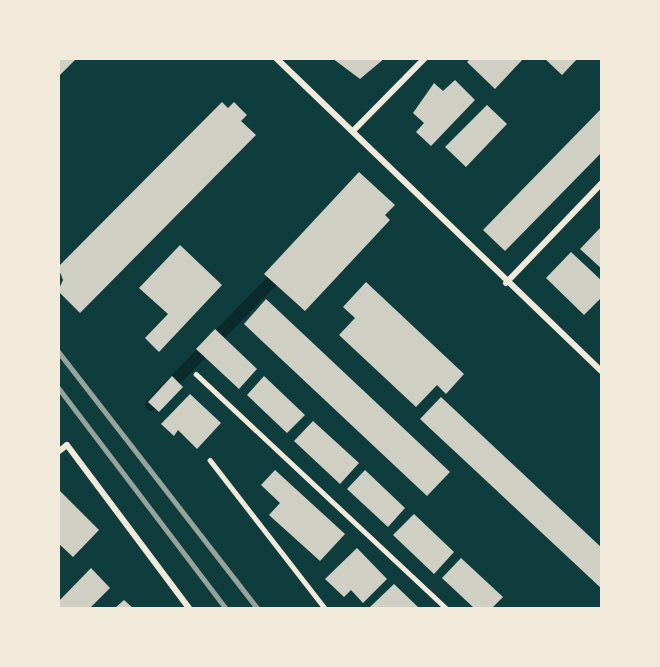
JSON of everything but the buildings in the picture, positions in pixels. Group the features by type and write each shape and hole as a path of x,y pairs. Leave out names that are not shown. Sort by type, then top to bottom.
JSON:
{"street":[{"path":"276,58 506,283 602,372"},
{"path":"353,131 425,58"},
{"path":"506,283 602,183"},
{"path":"58,452 68,445 189,609"}],"lane":[{"path":"196,374 446,609"},
{"path":"210,460 325,609"}],"waterway":[{"path":"151,405 272,281"}],"railway":[{"path":"58,351 257,608"},
{"path":"58,387 226,608"}]}
